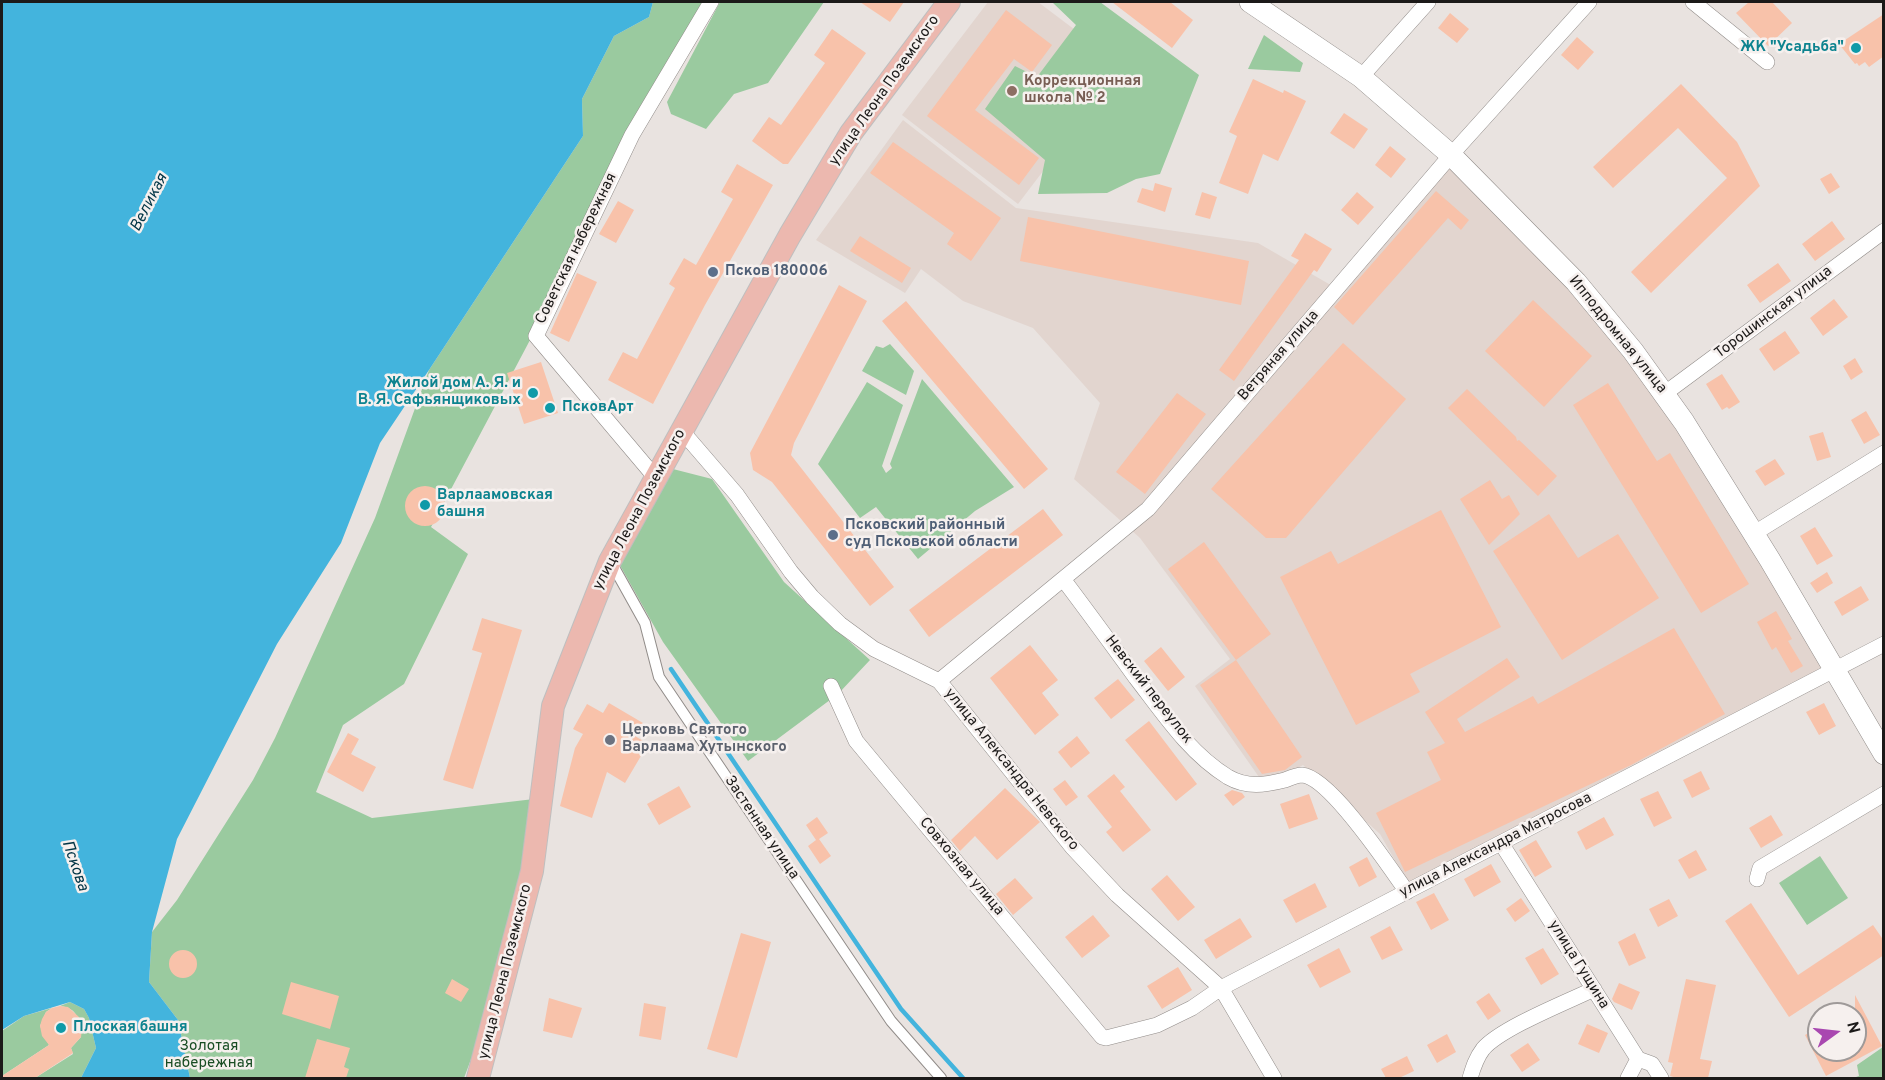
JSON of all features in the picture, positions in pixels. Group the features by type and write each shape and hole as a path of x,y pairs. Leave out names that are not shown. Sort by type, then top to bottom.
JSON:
{"main road":[{"name":"улица Леона Поземского","path":"478,1078 532,872 553,706 610,561 790,236 851,133 949,2"},
{"name":"Ипподромная улица","path":"1250,2 1361,77 1451,155 1576,282 1629,345 1684,422 1884,754"}],"street":[{"name":"Советская набережная","path":"655,477 536,336 632,135 711,2"},
{"path":"1361,77 1428,2"},
{"name":"Ветряная улица","path":"939,681 1148,509 1451,155 1589,2"},
{"path":"1693,2 1767,62"},
{"name":"Торошинская улица","path":"1664,394 1884,231"},
{"name":"улица Александра Невского","path":"681,430 736,495 791,572 840,624 874,649 939,681 1072,847 1117,895 1221,988 1274,1078"},
{"path":"1753,534 1884,453"},
{"name":"Застенная улица","path":"610,561 645,623 659,677 891,1022 941,1078"},
{"name":"Невский переулок","path":"1063,579 1170,724 1206,761 1229,778 1246,785 1265,785 1301,775 1312,778 1366,834 1407,892"},
{"name":"улица Александра Матросова","path":"1106,1038 1157,1025 1192,1008 1221,988 1883,645"},
{"name":"Совхозная улица","path":"831,686 856,741 1095,1028 1106,1038"},
{"path":"1757,879 1760,868 1884,794"},
{"name":"улица Гущина","path":"1501,843 1638,1059 1652,1064 1661,1078"},
{"path":"1470,1078 1473,1064 1483,1048 1502,1033 1594,989"},
{"path":"1628,1078 1638,1059"}],"shaded area":[{"name":"Коррекционная школа № 2","path":"988,2 1038,2 1123,66 1018,204 902,115"},
{"path":"903,120 1016,208 1258,243 1341,291 1448,167 1571,290 1632,360 1826,667 1410,887 1380,834 1303,765 1266,787 1195,686 1230,659 1140,538 1074,479 1100,403 1033,328 963,301 921,269 905,293 816,240"}],"green space":[{"name":"Золотая набережная","path":"653,2 709,2 431,527 468,554 404,684 343,725 316,792 372,818 534,799 522,879 491,1006 464,1078 190,1078 178,1020 149,982 152,932 177,900 253,780 275,738 375,518 429,370 583,136 582,99 614,36 649,17"},
{"path":"720,2 824,2 768,83 734,94 706,129 671,114 667,102"},
{"path":"1052,2 1100,2 1199,75 1160,174 1136,179 1107,193 1038,194 1045,160 985,109 1015,66 1037,77 1076,25"},
{"path":"1264,35 1303,63 1300,72 1248,69"},
{"path":"890,344 914,371 906,395 862,371 876,346 883,348"},
{"path":"922,379 1014,487 975,511 918,559 876,507 860,518 818,464 867,382 903,405 882,466 886,473 892,468 890,464"},
{"path":"669,468 712,479 784,582 870,660 838,694 748,761 663,642 617,560"},
{"path":"1820,856 1848,898 1807,925 1779,883"},
{"path":"70,1002 84,1009 89,1018 96,1048 81,1078 35,1078 73,1054 71,1048 81,1037 77,1016 71,1009 60,1006"},
{"path":"52,1008 46,1012 40,1026 49,1045 2,1076 2,1031 24,1016"},
{"path":"1883,1047 1883,1078 1853,1078 1859,1076 1857,1065 1867,1062 1867,1058"}],"water":[{"path":"2,2 653,2 649,17 614,36 582,99 583,136 380,443 341,543 277,644 177,839 152,932 149,982 178,1020 190,1078 81,1078 96,1048 89,1018 84,1009 70,1002 24,1016 2,1030"}],"building":[{"path":"860,2 904,2 890,22"},
{"path":"1112,2 1170,2 1193,20 1172,48"},
{"path":"1749,2 1772,2 1792,23 1768,46 1736,13"},
{"path":"1006,10 1052,45 1032,72 1014,59 975,110 1039,158 1019,185 927,116"},
{"path":"1450,13 1469,29 1457,43 1438,28"},
{"name":"ЖК \"Усадьба\"","path":"1884,14 1884,56 1869,67 1865,62 1859,66 1855,64 1839,44"},
{"path":"832,29 866,53 788,164 783,164 752,141 769,117 781,125 825,63 814,55"},
{"path":"1577,37 1594,52 1578,70 1561,55"},
{"path":"1253,79 1306,101 1278,161 1263,154 1248,194 1219,183 1237,136 1229,132"},
{"path":"1681,84 1737,142 1760,186 1651,293 1631,272 1727,178 1678,128 1613,188 1593,167"},
{"path":"1344,113 1368,129 1354,149 1330,133"},
{"path":"893,142 1001,218 971,261 947,244 954,233 870,173"},
{"path":"1390,146 1406,159 1391,178 1375,165"},
{"path":"737,164 773,185 705,305 653,404 608,380 623,352 637,359 675,288 669,284 684,258 696,265 733,199 721,192"},
{"path":"1831,173 1840,187 1829,194 1820,179"},
{"path":"1155,183 1172,188 1165,212 1137,202 1142,188 1153,191"},
{"path":"1436,191 1469,220 1461,230 1448,218 1353,325 1334,307"},
{"path":"1202,192 1217,197 1210,219 1195,215"},
{"path":"1357,192 1374,207 1358,225 1341,210"},
{"path":"618,201 634,210 616,243 599,234"},
{"path":"1028,217 1249,261 1241,305 1020,261"},
{"path":"1832,221 1845,239 1815,261 1802,244"},
{"path":"1305,233 1332,249 1317,272 1314,270 1234,381 1219,370 1299,260 1291,256"},
{"path":"860,236 911,268 902,283 850,251"},
{"path":"1778,263 1791,281 1760,303 1747,285"},
{"path":"577,273 597,282 569,342 550,333"},
{"path":"839,285 867,301 794,443 791,455 894,587 870,606 772,482 753,470 750,453"},
{"path":"1834,299 1848,317 1823,336 1810,318"},
{"path":"1533,300 1592,356 1544,407 1485,351"},
{"path":"906,301 1048,469 1024,489 882,321"},
{"path":"1785,331 1800,353 1774,371 1759,349"},
{"path":"1343,343 1406,399 1286,538 1266,538 1211,489"},
{"path":"1855,358 1863,372 1851,380 1843,366"},
{"name":"Жилой дом А. Я. и В. Я. Сафьянщиковых","path":"541,362 558,413 524,424 507,373"},
{"path":"1722,374 1740,402 1729,409 1727,407 1722,410 1706,384"},
{"path":"1608,383 1657,461 1670,453 1749,584 1701,613 1573,405"},
{"path":"1467,389 1516,437 1517,441 1519,440 1557,476 1538,496 1448,408"},
{"path":"1177,393 1206,414 1145,494 1116,472"},
{"path":"1866,411 1880,435 1864,444 1851,420"},
{"path":"1823,432 1831,457 1817,461 1809,436"},
{"path":"1775,459 1785,474 1765,486 1755,471"},
{"path":"1490,480 1502,499 1509,495 1520,514 1489,545 1460,499"},
{"name":"Варлаамовская башня","path":"425,486 433,487 439,492 444,498 444,514 439,520 433,525 425,526 417,525 411,520 406,514 405,506 406,498 411,492 417,487"},
{"path":"1043,509 1063,535 929,637 909,610"},
{"path":"1441,510 1501,627 1410,674 1420,692 1356,725 1280,577 1331,551 1338,564"},
{"path":"1549,514 1578,558 1618,534 1659,598 1562,660 1493,551"},
{"path":"1815,527 1833,556 1817,565 1800,536"},
{"path":"1204,542 1271,634 1236,660 1168,569"},
{"path":"1827,572 1833,583 1817,593 1810,583"},
{"path":"1861,586 1869,600 1842,616 1834,602"},
{"path":"1776,611 1792,639 1788,641 1803,666 1791,673 1776,647 1772,650 1757,622"},
{"path":"482,618 522,630 473,789 443,780 482,653 472,650"},
{"path":"1674,628 1725,714 1631,765 1405,872 1376,813 1441,780 1427,752 1445,743 1425,712 1507,658 1520,677 1457,719 1465,732 1533,696 1538,704"},
{"path":"1030,645 1058,680 1042,693 1059,715 1035,735 990,678"},
{"path":"1161,647 1185,677 1168,691 1144,661"},
{"path":"1236,660 1302,757 1285,770 1262,774 1200,685"},
{"path":"1118,679 1135,700 1111,719 1094,698"},
{"name":"Церковь Святого Варлаама Хутынского","path":"609,703 643,723 635,736 648,744 625,783 607,772 592,818 560,806 575,748 583,734 573,729 587,704 603,713"},
{"path":"1824,703 1836,726 1819,735 1806,712"},
{"path":"1149,721 1197,784 1176,801 1125,740"},
{"path":"348,733 359,739 351,754 376,767 363,792 327,772"},
{"path":"1077,736 1090,753 1071,768 1058,752"},
{"path":"1701,771 1710,789 1692,798 1683,780"},
{"path":"1114,774 1125,787 1120,791 1151,830 1123,852 1106,832 1112,827 1087,796"},
{"path":"1065,780 1078,797 1066,806 1053,789"},
{"path":"679,786 691,807 659,825 647,804"},
{"path":"1005,788 1040,822 997,860 975,836 960,851 951,840"},
{"path":"1232,790 1242,793 1245,797 1233,806 1224,795"},
{"path":"1658,791 1672,818 1654,827 1640,799"},
{"path":"1309,794 1318,819 1289,829 1280,804"},
{"path":"1771,815 1783,835 1761,848 1749,828"},
{"path":"817,817 828,833 819,839 831,856 820,864 808,846 816,840 806,825"},
{"path":"1604,817 1614,835 1586,850 1577,832"},
{"path":"1536,840 1552,867 1535,877 1519,850"},
{"path":"1696,850 1707,870 1689,879 1678,860"},
{"path":"1367,857 1377,877 1359,887 1349,867"},
{"path":"1491,864 1501,882 1474,897 1464,879"},
{"path":"1167,875 1195,907 1178,921 1151,889"},
{"path":"1015,878 1033,898 1013,915 996,894"},
{"path":"1315,883 1327,907 1296,923 1283,900"},
{"path":"1434,893 1449,920 1431,930 1416,902"},
{"path":"1521,898 1530,911 1515,922 1506,909"},
{"path":"1669,899 1678,916 1658,927 1649,909"},
{"path":"1751,903 1798,975 1873,925 1884,941 1884,955 1812,1002 1807,1002 1807,1005 1789,1017 1725,921"},
{"path":"1093,915 1110,936 1082,958 1065,937"},
{"path":"1240,918 1252,937 1216,959 1204,940"},
{"path":"1390,926 1403,950 1382,960 1370,937"},
{"path":"741,933 771,942 737,1058 707,1049"},
{"path":"1635,933 1646,958 1629,966 1618,942"},
{"path":"1339,948 1351,972 1320,988 1307,965"},
{"path":"1543,948 1559,974 1541,985 1525,958"},
{"path":"183,950 193,954 197,964 193,974 183,978 173,974 169,964 173,954"},
{"path":"1178,967 1192,990 1162,1009 1147,986"},
{"path":"452,979 469,989 461,1002 445,993"},
{"path":"1686,979 1716,985 1700,1059 1712,1061 1708,1078 1670,1076 1673,1063 1668,1062"},
{"path":"291,982 339,996 330,1029 282,1014"},
{"path":"1619,983 1640,992 1632,1010 1612,999"},
{"path":"1489,993 1501,1011 1488,1020 1476,1002"},
{"path":"549,998 582,1008 572,1038 543,1031"},
{"path":"644,1003 666,1007 661,1040 639,1036"},
{"path":"60,1006 68,1007 79,1017 81,1037 71,1048 73,1053 35,1078 2,1078 49,1045 42,1036 40,1026 46,1012"},
{"path":"1867,1018 1882,1046 1867,1054"},
{"path":"1587,1024 1608,1033 1599,1053 1578,1044"},
{"path":"1447,1034 1456,1052 1437,1063 1427,1045"},
{"path":"317,1039 350,1048 344,1067 349,1069 346,1078 305,1078"},
{"path":"1528,1043 1540,1060 1522,1072 1510,1055"},
{"path":"1407,1056 1414,1071 1399,1078 1386,1078 1381,1069"},
{"path":"1819,1062 1852,1062 1826,1076"}],"waterway":[{"path":"671,669 901,1009 963,1078"}],"place":[{"name":"ЖК \"Усадьба\"","path":"1856,48"},
{"name":"Коррекционная школа № 2","path":"1012,91"},
{"name":"Псков 180006","path":"713,272"},
{"name":"Жилой дом А. Я. и В. Я. Сафьянщиковых","path":"533,393"},
{"name":"ПсковАрт","path":"550,408"},
{"name":"Варлаамовская башня","path":"425,505"},
{"name":"Псковский районный суд Псковской области","path":"833,535"},
{"name":"Церковь Святого Варлаама Хутынского","path":"610,740"},
{"name":"Плоская башня","path":"61,1028"}],"water label":[{"name":"Великая","path":"150,203"},
{"name":"Пскова","path":"74,866"}]}
